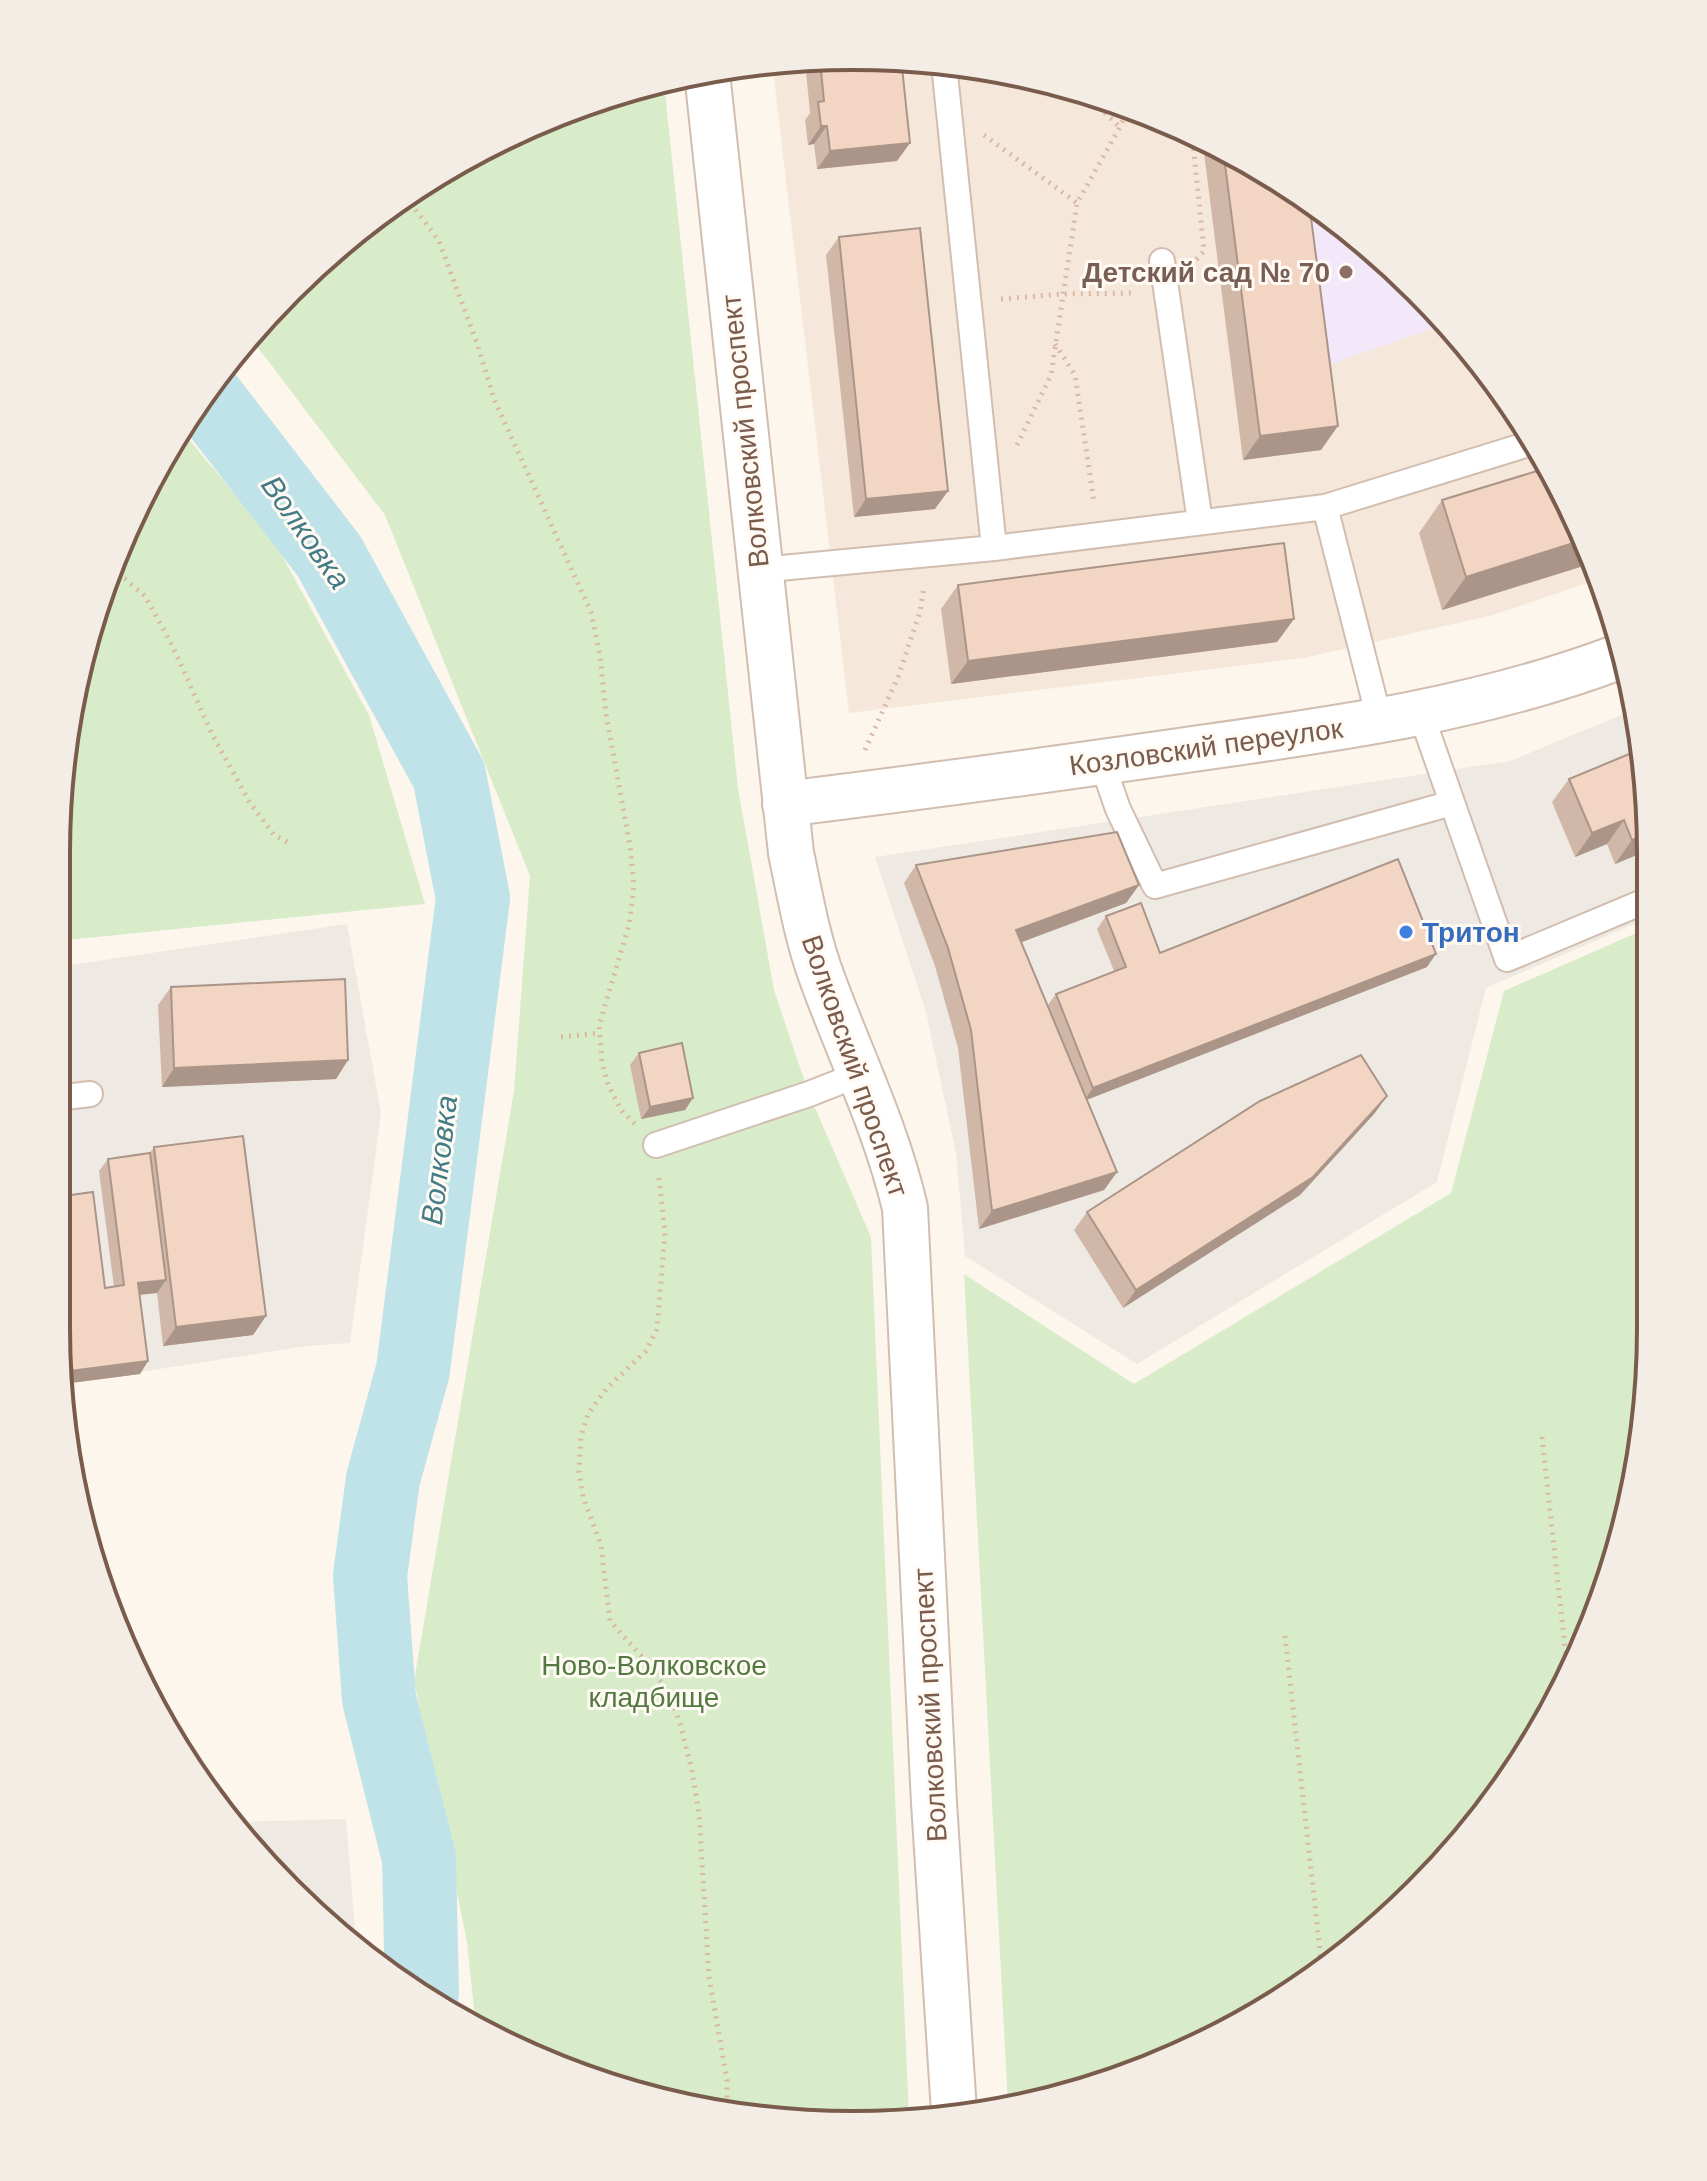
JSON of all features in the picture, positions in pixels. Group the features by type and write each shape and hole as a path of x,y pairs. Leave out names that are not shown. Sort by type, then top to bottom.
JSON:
{"street":[{"name":"Волковский проспект","path":"708,84 785,804 805,920 821,976 881,1125 905,1208 934,1803 953,2104"},
{"name":"Козловский переулок","path":"785,804 1102,763 1400,718 1497,697 1612,659"}],"lane":[{"path":"945,76 994,548"},
{"path":"1162,261 1200,522"},
{"path":"760,570 994,548 1325,507 1522,446"},
{"path":"1325,507 1400,718 1452,803 1507,959 1637,904"},
{"path":"1102,763 1118,809 1155,886 1452,803"},
{"path":"656,1145 860,1074"},
{"path":"70,1096 90,1094"}],"path":[{"path":"1103,111 1120,127"},
{"path":"949,114 1006,149 1077,203"},
{"path":"988,484 1004,469 1051,375 1077,203 1124,119"},
{"path":"969,303 1062,294 1112,295 1167,290 1204,251 1194,148"},
{"path":"413,206 439,241 494,399 591,612 600,656 606,714 630,846 634,886 629,925 599,1025 602,1063 609,1087 622,1111 656,1145 665,1232 657,1329 646,1351 607,1388 588,1414 581,1436 579,1472 583,1497 601,1545 610,1621 653,1669 670,1696 692,1771 699,1813 709,1977 727,2080 727,2100"},
{"path":"1055,344 1075,375 1098,535"},
{"path":"861,763 920,612 930,554"},
{"path":"121,577 145,596 172,645 212,734 250,803 274,835 289,843"},
{"path":"561,1037 599,1033"},
{"path":"1542,1437 1566,1653"},
{"path":"1285,1636 1321,1956"}],"shaded area":[{"path":"854,70 905,72 1006,85 1056,97 1153,130 1200,151 1289,202 1370,264 1408,299 1475,377 1532,462 1556,507 1588,583 1493,615 1304,658 849,713 774,75"},
{"name":"Детский сад № 70","path":"1290,203 1370,264 1434,328 1311,371"},
{"path":"1624,714 1635,802 1637,923 1486,988 1437,1182 1137,1364 965,1256 956,1153 926,1012 875,857 1510,761"},
{"path":"347,924 381,1113 350,1343 307,1346 72,1383 70,965"},
{"path":"346,1819 355,1932 299,1882 246,1822"}],"green space":[{"name":"Ново-Волковское кладбище","path":"665,94 738,788 774,990 809,1094 871,1237 909,2109 802,2109 701,2096 602,2069 554,2051 474,2013 467,1942 414,1681 514,1091 530,876 385,515 257,346 299,299 337,264 418,202 507,151 554,130"},
{"path":"189,439 273,539 369,715 425,904 70,940 72,802 85,701 112,602 130,554 151,507"},
{"path":"1637,933 1637,1328 1630,1430 1610,1530 1577,1627 1556,1674 1505,1763 1443,1844 1408,1882 1330,1949 1289,1979 1200,2030 1105,2069 1008,2096 964,1274 1134,1384 1451,1193 1504,991"}],"building":[{"path":"821,71 902,72 910,143 830,151 827,126 821,126 818,102 824,101"},
{"path":"1225,164 1311,218 1338,426 1260,436"},
{"path":"920,228 948,491 866,499 839,237"},
{"path":"1537,471 1572,543 1466,577 1442,500"},
{"path":"1284,543 1294,619 968,661 958,585"},
{"path":"1630,754 1636,838 1632,840 1624,820 1592,833 1569,779"},
{"path":"1117,832 1139,885 1016,930 1117,1172 992,1211 971,1030 948,948 916,865"},
{"path":"1398,859 1436,954 1093,1088 1056,994 1126,967 1106,916 1141,903 1160,953"},
{"path":"345,979 348,1060 174,1068 171,987"},
{"path":"682,1043 693,1098 650,1107 639,1053"},
{"path":"1361,1055 1387,1096 1313,1177 1136,1290 1087,1212 1260,1101"},
{"path":"243,1136 266,1316 176,1327 154,1147"},
{"path":"150,1153 166,1280 138,1283 148,1361 72,1371 70,1195 93,1192 105,1288 124,1285 108,1159"}],"waterway":[{"name":"Волковка","path":"212,404 329,556 449,775 473,898 413,1370 383,1479 370,1576 379,1699 419,1858 422,1981"}],"place":[{"name":"Детский сад № 70","path":"1346,272"},
{"name":"Тритон","path":"1406,932"}]}
